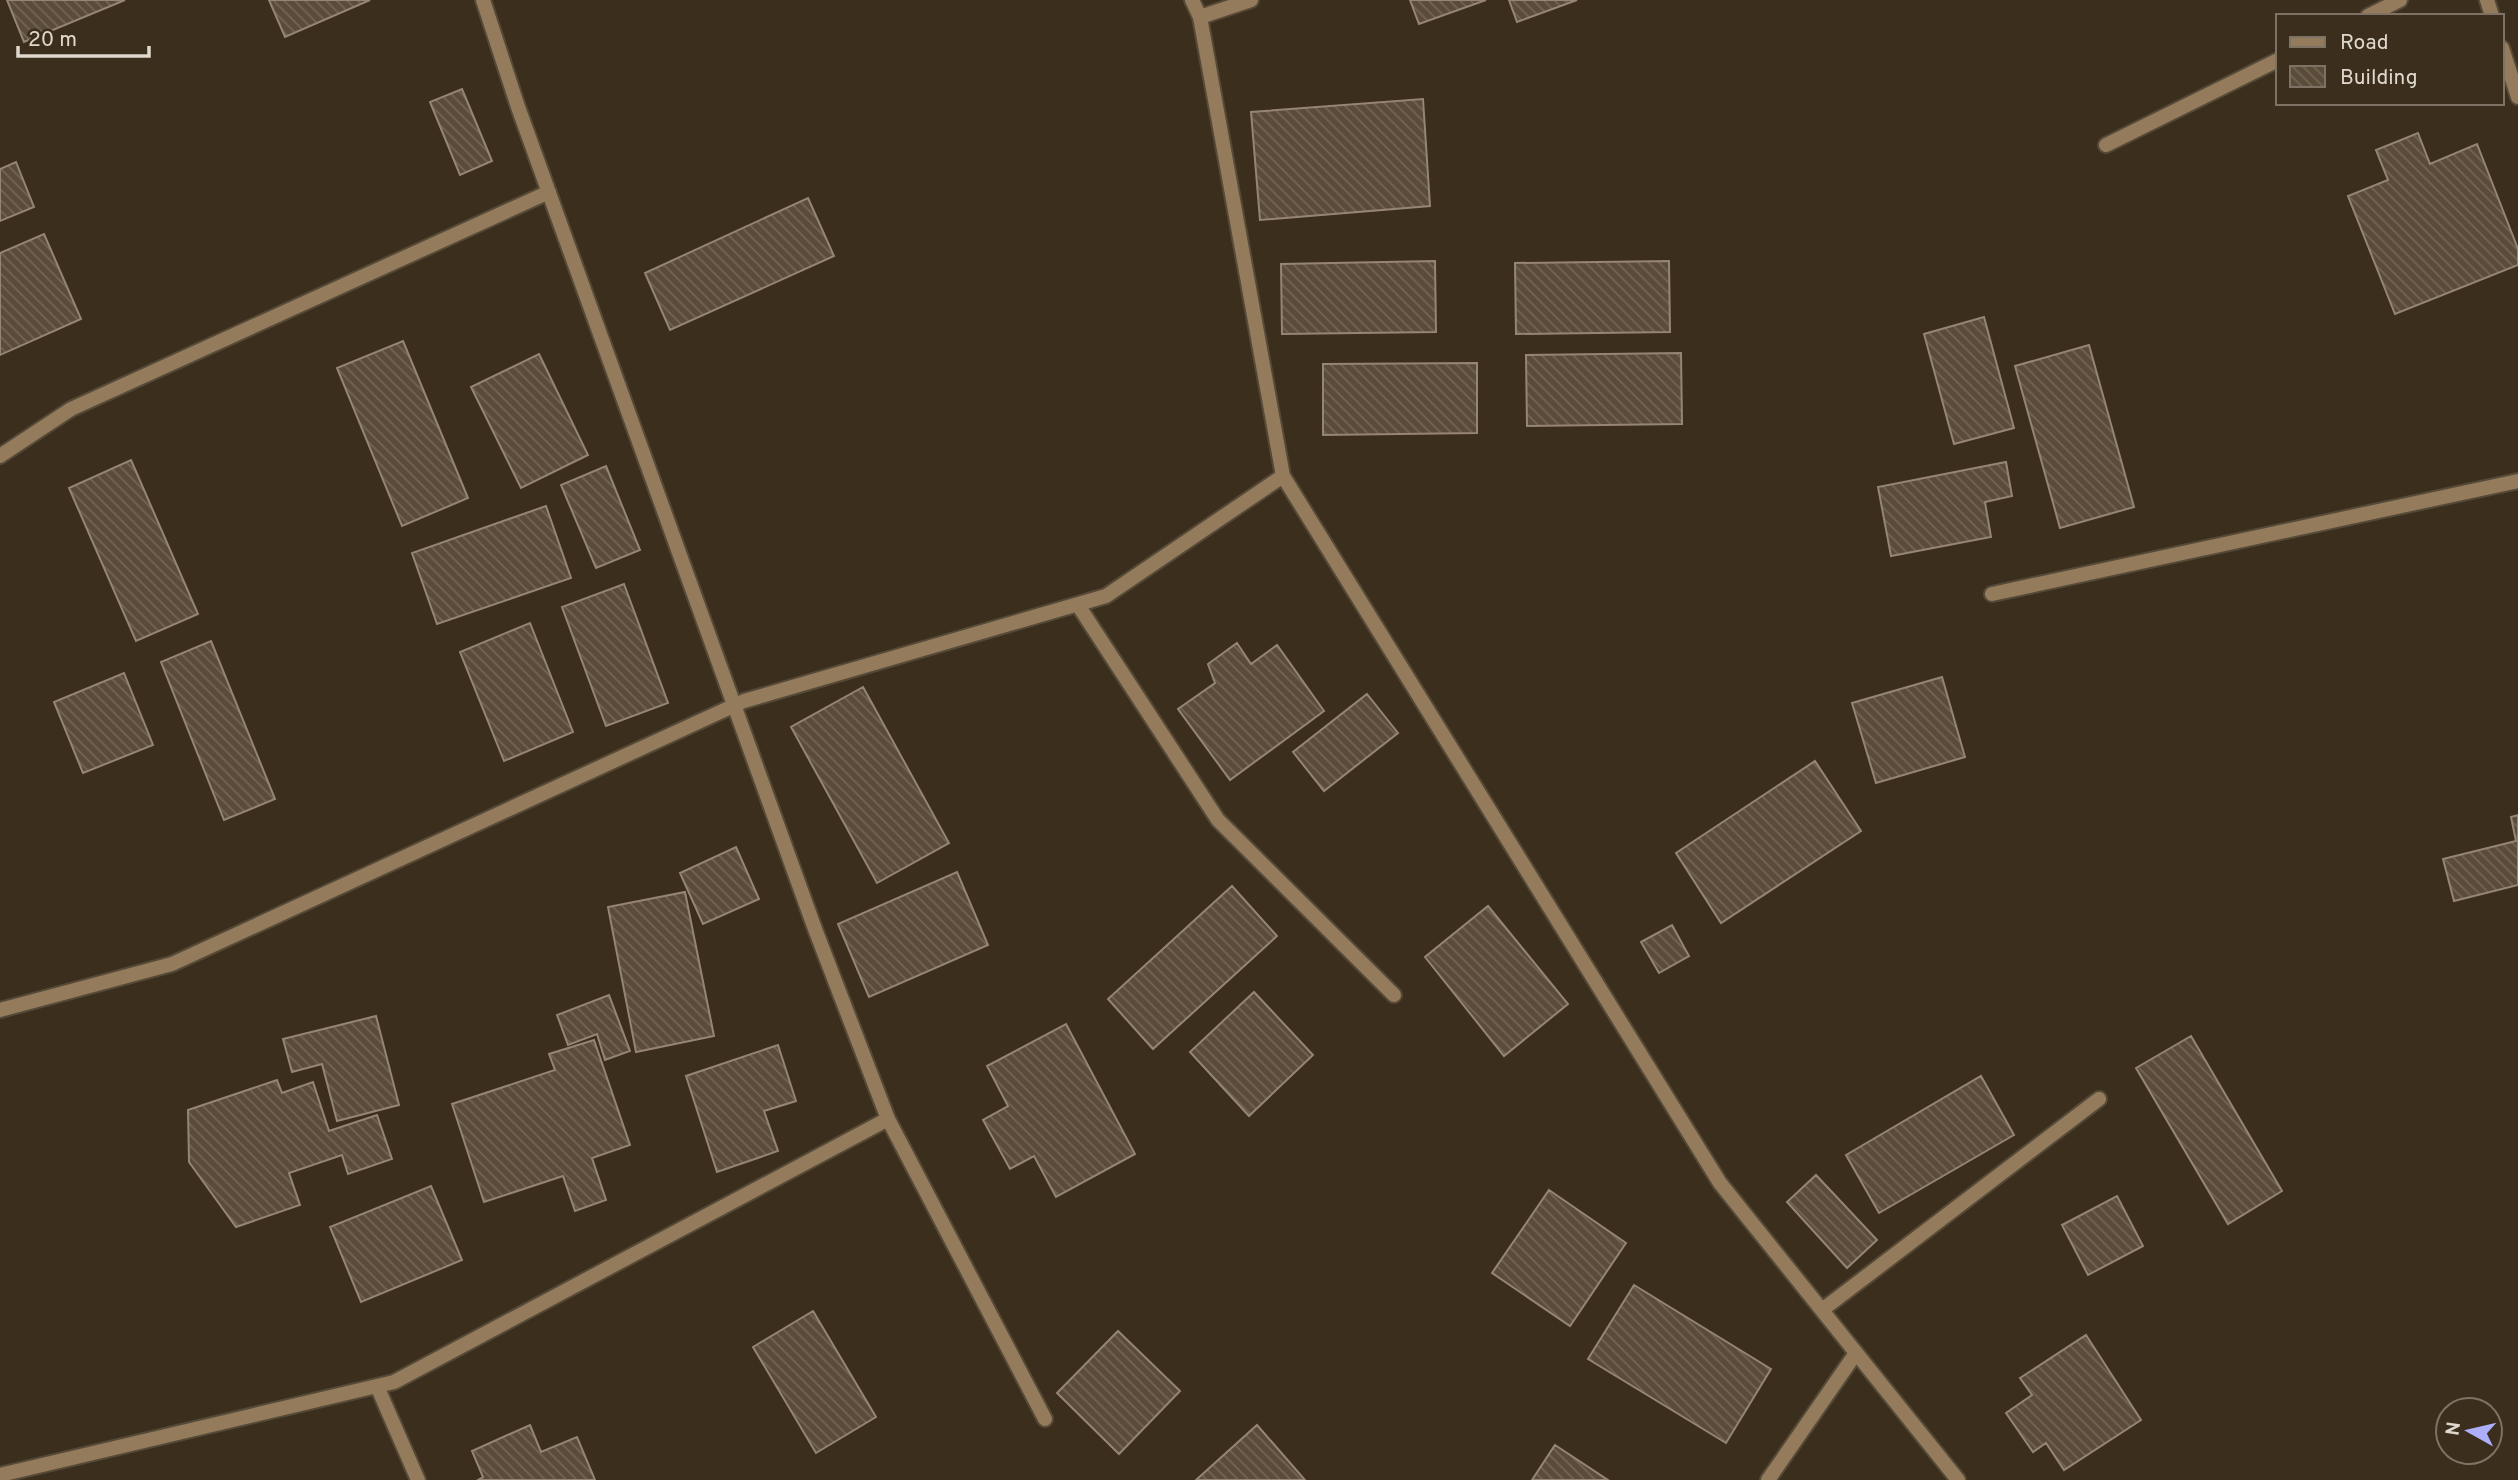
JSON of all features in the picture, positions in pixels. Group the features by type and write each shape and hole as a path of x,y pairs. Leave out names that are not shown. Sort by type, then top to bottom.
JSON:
{"street":[{"path":"482,0 734,706 888,1119 1045,1419"},
{"path":"1192,0 1200,17 1283,476 1720,1183 1958,1480"},
{"path":"1200,17 1251,0"},
{"path":"2372,14 2400,0"},
{"path":"2504,54 2518,97"},
{"path":"2106,145 2276,61"},
{"path":"0,456 71,409 549,192"},
{"path":"0,1010 172,964 734,706 1107,596 1283,476"},
{"path":"1992,594 2518,481"},
{"path":"1078,605 1218,820 1394,995"},
{"path":"1822,1310 2099,1099"},
{"path":"0,1475 394,1382 888,1119"},
{"path":"1768,1480 1856,1353"},
{"path":"377,1386 418,1480"}],"building":[{"path":"7,0 125,0 24,42"},
{"path":"269,0 370,0 285,37"},
{"path":"1410,0 1486,0 1419,24"},
{"path":"1509,0 1577,0 1517,22"},
{"path":"462,89 492,161 460,175 430,102"},
{"path":"1423,99 1430,206 1260,220 1251,112"},
{"path":"2418,133 2430,164 2477,144 2518,249 2518,265 2395,314 2348,196 2388,180 2376,150"},
{"path":"16,162 34,207 0,221 0,169"},
{"path":"808,198 834,256 670,330 645,273"},
{"path":"44,234 81,319 0,355 0,253"},
{"path":"1435,261 1436,332 1282,334 1281,264"},
{"path":"1669,261 1670,332 1516,334 1515,263"},
{"path":"1984,317 2014,428 1954,444 1924,334"},
{"path":"403,341 468,498 402,526 337,368"},
{"path":"2089,345 2134,507 2060,528 2015,366"},
{"path":"1681,353 1682,424 1527,426 1526,355"},
{"path":"539,354 588,455 521,488 471,387"},
{"path":"1477,363 1477,433 1323,435 1323,364"},
{"path":"131,460 198,614 136,641 69,488"},
{"path":"2006,462 2012,496 1985,502 1991,537 1891,556 1878,487"},
{"path":"606,466 640,550 596,568 561,485"},
{"path":"546,506 571,578 437,624 412,553"},
{"path":"624,584 668,703 606,726 562,607"},
{"path":"530,623 573,732 504,761 460,652"},
{"path":"211,641 275,799 224,820 161,662"},
{"path":"1237,643 1251,664 1277,645 1324,711 1230,780 1178,709 1215,683 1208,664"},
{"path":"124,673 153,745 83,773 54,702"},
{"path":"1942,677 1965,757 1876,783 1852,703"},
{"path":"863,687 949,843 877,883 791,727"},
{"path":"1367,694 1398,733 1324,791 1293,752"},
{"path":"1815,761 1861,831 1721,923 1676,853"},
{"path":"2518,815 2518,885 2454,901 2443,859 2516,841 2511,817"},
{"path":"736,847 759,899 703,924 680,873"},
{"path":"957,872 988,945 869,997 838,924"},
{"path":"1232,886 1277,936 1153,1049 1108,999"},
{"path":"685,892 714,1036 636,1052 608,907"},
{"path":"1488,906 1568,1004 1504,1056 1425,957"},
{"path":"1672,925 1689,956 1659,973 1641,942"},
{"path":"1254,992 1313,1055 1249,1116 1190,1052"},
{"path":"609,995 630,1051 605,1060 597,1034 568,1045 557,1015"},
{"path":"376,1016 399,1105 337,1121 322,1064 292,1072 283,1039"},
{"path":"1066,1024 1135,1154 1056,1197 1034,1156 1010,1169 983,1120 1008,1106 987,1066"},
{"path":"2191,1036 2282,1191 2228,1224 2136,1068"},
{"path":"594,1040 630,1145 592,1158 606,1200 575,1211 563,1176 484,1202 452,1104 555,1070 549,1054"},
{"path":"778,1045 796,1101 764,1111 778,1151 717,1172 686,1076"},
{"path":"1981,1076 2014,1135 1879,1213 1846,1155"},
{"path":"277,1080 282,1093 313,1082 329,1131 377,1115 392,1159 348,1174 342,1155 289,1173 300,1205 236,1227 189,1162 188,1110"},
{"path":"1816,1175 1877,1240 1847,1268 1787,1202"},
{"path":"431,1186 462,1260 361,1302 330,1227"},
{"path":"1549,1190 1626,1243 1570,1326 1492,1273"},
{"path":"2117,1196 2143,1246 2088,1275 2062,1225"},
{"path":"1634,1285 1771,1369 1726,1443 1588,1359"},
{"path":"813,1311 876,1417 816,1453 753,1347"},
{"path":"1118,1331 1180,1391 1119,1454 1057,1393"},
{"path":"2086,1335 2141,1420 2064,1470 2046,1443 2033,1452 2006,1413 2032,1395 2020,1378"},
{"path":"530,1425 541,1452 577,1437 595,1480 478,1480 483,1477 472,1451"},
{"path":"1257,1425 1305,1480 1196,1480"},
{"path":"1555,1445 1608,1480 1532,1480"}]}
